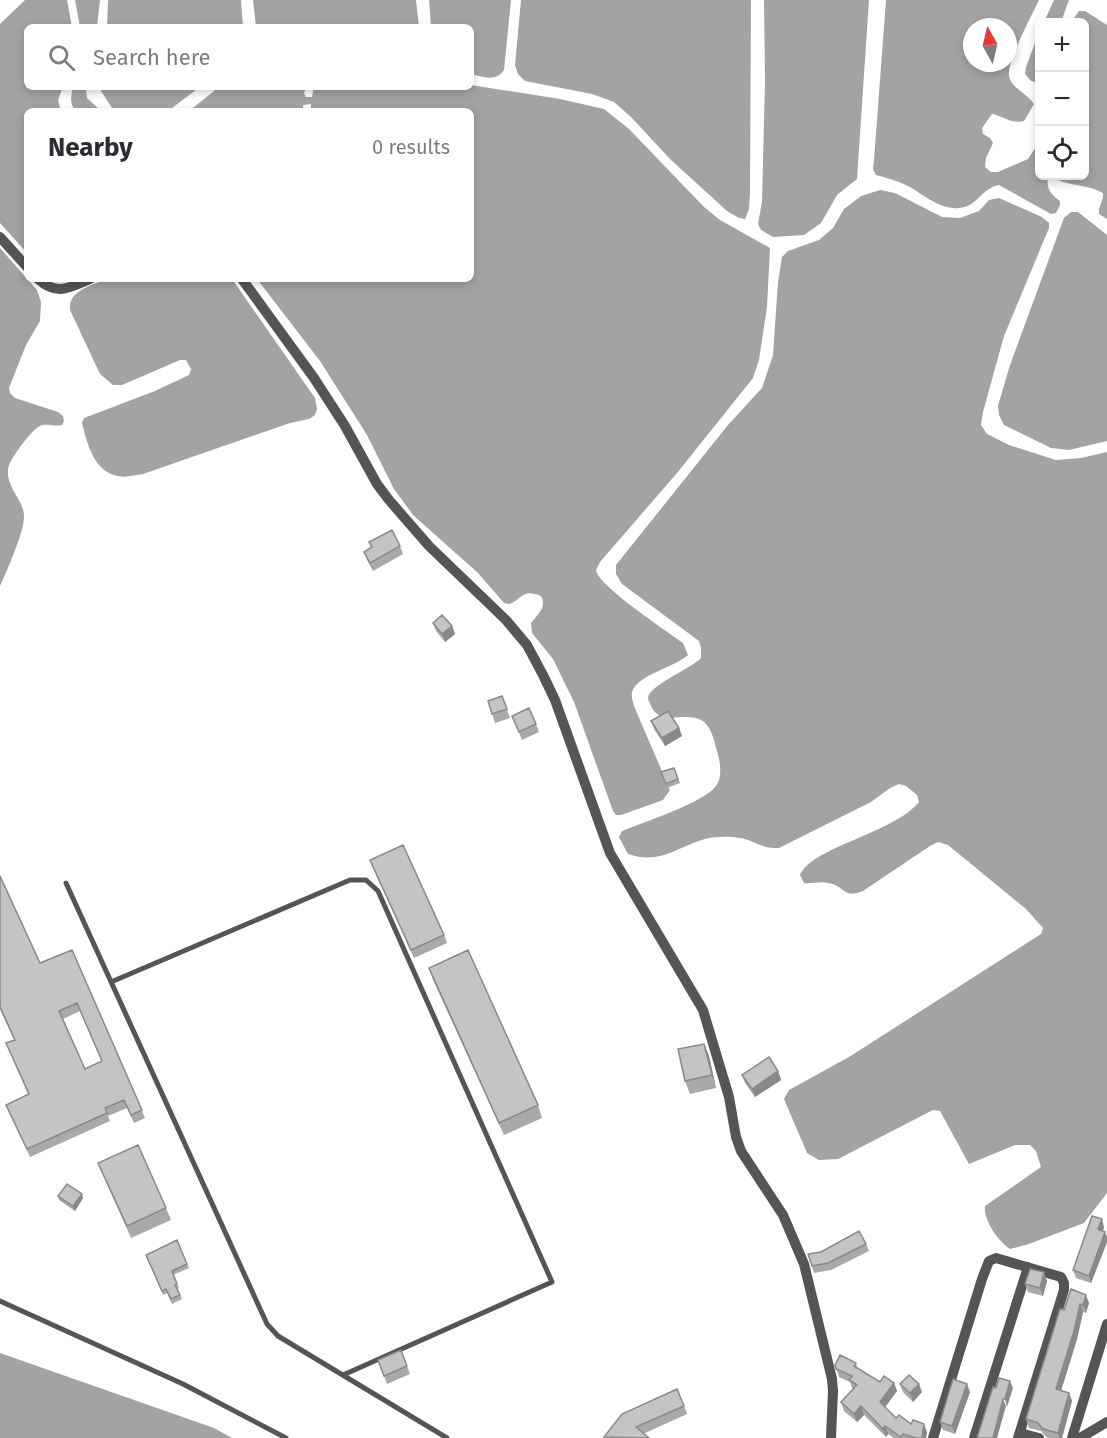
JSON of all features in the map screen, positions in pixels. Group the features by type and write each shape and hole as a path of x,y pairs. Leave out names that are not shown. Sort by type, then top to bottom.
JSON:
{"street":[{"path":"0,237 24,264"},
{"path":"41,282 58,290 65,290 83,282"},
{"path":"244,282 339,416 377,484 389,500 429,546 506,620 527,645 543,675 555,699 610,853 703,1010 729,1097 736,1137 741,1151 783,1215 804,1264 832,1385 831,1438"},
{"path":"933,1438 982,1279 989,1261 996,1257 1061,1277 1064,1283 1064,1290 1019,1435 1039,1438"},
{"path":"974,1438 1028,1267"},
{"path":"1072,1438 1107,1324"},
{"path":"1080,1438 1107,1422"}],"lane":[{"path":"111,982 350,880 366,880 378,891 552,1282 343,1375"},
{"path":"66,883 267,1324 278,1336 447,1438"},
{"path":"0,1301 183,1384 286,1438"}],"shaded area":[{"path":"25,0 67,0 71,24 24,24 24,90 62,90 58,100 60,108 24,108 24,250 0,223 0,24"},
{"path":"75,0 100,0 97,24 79,24"},
{"path":"108,0 241,0 243,24 107,24"},
{"path":"253,0 416,0 419,24 256,24"},
{"path":"429,0 511,0 504,70 501,74 489,78 474,75 474,24 431,24"},
{"path":"521,0 751,0 750,191 749,209 745,219 727,211 670,159 614,102 592,94 525,81 518,74 515,65"},
{"path":"764,0 869,0 857,179 837,195 821,223 804,235 773,237 761,230 758,224 762,202 765,81"},
{"path":"886,0 1039,0 1017,47 1017,18 963,18 963,72 1009,72 1013,84 1034,104 1024,121 1011,121 992,114 982,128 983,134 993,143 986,158 985,167 991,172 998,172 1028,159 1035,148 1035,180 1048,180 1050,190 1060,201 1056,213 1051,214 999,185 965,207 945,207 904,184 876,175 873,169"},
{"path":"1054,0 1069,0 1062,18 1046,18"},
{"path":"1079,11 1085,11 1107,25 1107,219 1099,214 1103,193 1058,180 1089,180 1089,18 1074,18"},
{"path":"1035,43 1035,82 1025,74"},
{"path":"474,85 560,99 604,109 629,129 704,207 720,220 770,248 767,307 759,360 753,378 677,473 600,562 596,570 620,597 683,643 688,655 648,676 635,686 632,692 634,706 670,790 663,800 616,815 574,702 553,659 532,633 531,623 543,607 541,596 531,593 510,604 504,603 478,573 413,515 394,489 367,435 320,361 259,282 474,282 474,108 311,108 311,104 303,105 303,108 193,108 215,90 305,90 306,97 312,97 313,90 474,90"},
{"path":"72,90 86,90 87,98 98,108 74,108 71,97"},
{"path":"196,90 172,108 112,108 101,91"},
{"path":"880,190 895,193 942,217 960,218 979,211 989,200 999,198 1042,217 1049,223 1049,228 1004,336 981,425 987,434 1009,445 1056,460 1081,458 1107,452 1107,1193 1084,1223 1010,1249 993,1230 985,1212 985,1206 1041,1167 1036,1151 1030,1145 1015,1145 969,1164 940,1111 933,1110 838,1159 819,1160 807,1153 784,1099 789,1090 849,1057 1041,934 1043,928 1026,909 948,845 938,842 863,891 851,894 828,883 804,883 800,875 820,856 892,823 919,802 917,795 906,786 899,784 871,802 779,848 766,847 743,839 721,837 695,842 668,854 639,857 628,854 619,837 622,831 699,799 716,786 720,778 720,769 710,729 704,722 687,717 661,716 655,712 648,699 655,688 701,658 699,641 622,584 616,574 616,565 728,425 762,388 773,355 782,257 788,251 819,240 833,228 844,209 861,196"},
{"path":"1071,212 1078,212 1107,235 1107,441 1069,450 1051,448 1004,425 998,406 1010,365 1064,218"},
{"path":"0,248 24,275 24,282 30,282 37,290 41,302 40,321 26,345 9,388 10,393 15,398 58,412 63,416 64,421 62,425 43,425 36,428 9,465 9,481 22,507 24,517 11,562 0,586"},
{"path":"100,282 234,282 315,398 317,409 315,415 309,419 290,423 143,474 124,477 110,473 97,463 93,455 82,423 84,418 155,391 189,375 191,369 186,360 180,360 122,385 113,385 100,374 70,310 73,298 89,286"},
{"path":"0,1353 214,1428 232,1438 0,1438"}],"building":[{"path":"392,530 400,546 370,563 364,552 372,547 369,542"},
{"path":"442,615 452,626 442,634 433,623"},
{"path":"502,696 507,709 492,714 488,701"},
{"path":"529,708 536,724 519,732 512,716"},
{"path":"668,711 679,728 662,738 651,721"},
{"path":"674,768 678,779 666,784 661,772"},
{"path":"403,845 444,935 411,950 370,860"},
{"path":"0,876 40,963 72,950 142,1110 131,1115 124,1100 105,1108 107,1113 27,1149 6,1105 29,1094 6,1043 15,1040 0,1007","holes":["77,1003 102,1061 85,1069 59,1011"]},
{"path":"468,950 538,1105 499,1123 429,968"},
{"path":"704,1044 712,1075 685,1081 678,1049"},
{"path":"769,1057 778,1071 752,1089 742,1075"},
{"path":"138,1145 166,1208 127,1226 98,1163"},
{"path":"67,1184 82,1194 73,1206 58,1196"},
{"path":"1092,1216 1102,1219 1098,1229 1105,1232 1089,1276 1073,1270"},
{"path":"859,1231 866,1244 828,1263 812,1266 808,1254 821,1252"},
{"path":"177,1240 187,1264 172,1271 180,1295 171,1299 166,1289 162,1291 146,1255"},
{"path":"1030,1269 1044,1272 1040,1288 1025,1284"},
{"path":"1071,1289 1086,1295 1083,1305 1080,1304 1056,1389 1069,1393 1058,1433 1043,1429 1038,1423 1026,1419 1060,1309 1064,1310"},
{"path":"401,1350 407,1366 384,1376 378,1360"},
{"path":"840,1355 856,1363 854,1366 880,1382 884,1376 894,1383 880,1402 896,1418 899,1415 911,1424 913,1420 924,1424 922,1438 903,1434 901,1437 885,1426 883,1429 861,1406 854,1414 841,1402 857,1385 849,1380 852,1376 836,1369 835,1365"},
{"path":"909,1375 919,1384 910,1393 900,1384"},
{"path":"999,1378 1010,1381 993,1438 977,1438 993,1387 996,1388"},
{"path":"953,1379 967,1384 952,1426 940,1422"},
{"path":"677,1389 684,1406 636,1427 649,1438 604,1437 622,1414"}]}
